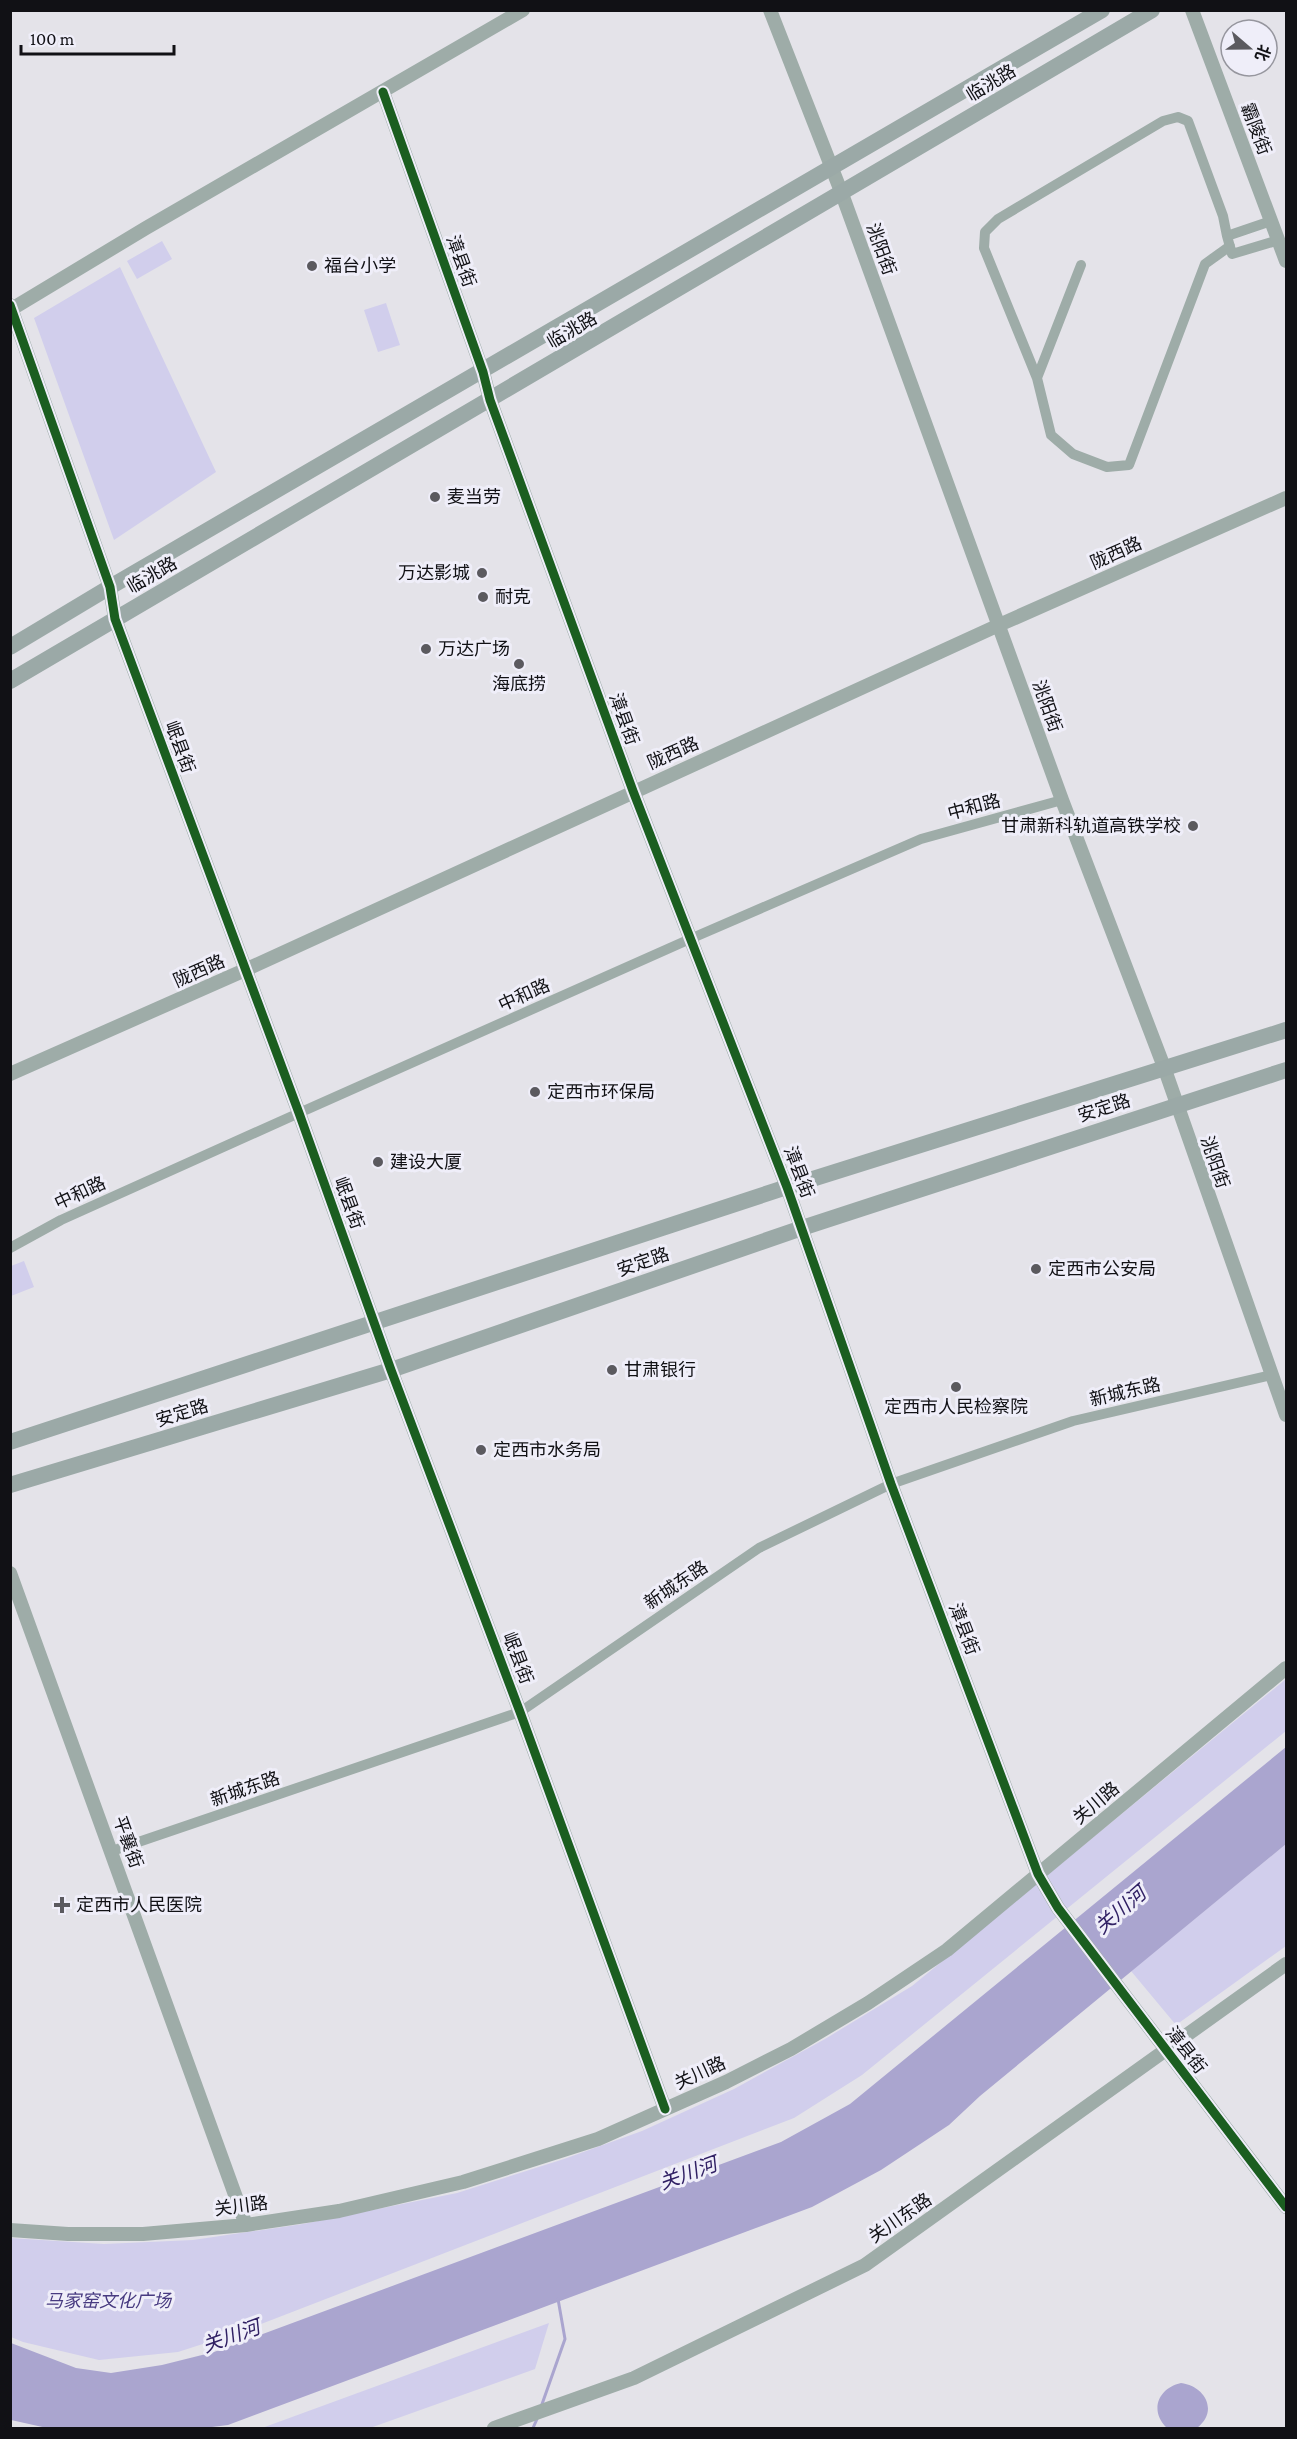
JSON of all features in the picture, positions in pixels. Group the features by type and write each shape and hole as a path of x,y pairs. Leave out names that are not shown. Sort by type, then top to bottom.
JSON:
{"main road":[{"name":"临洮路","path":"10,647 1102,10"},
{"name":"临洮路","path":"10,681 1152,10"},
{"name":"安定路","path":"10,1442 787,1187 1287,1030"},
{"name":"安定路","path":"10,1485 391,1370 802,1228 1287,1070"}],"street":[{"path":"11,309 146,228 523,10"},
{"name":"洮阳街","path":"770,10 842,194 1062,800 1164,1067 1287,1415"},
{"name":"霸陵街","path":"1192,10 1287,261"},
{"name":"漳县街","path":"383,92 483,372 490,400 633,791 787,1187 891,1484 1038,1874 1058,1908 1287,2207"},
{"path":"1271,220 1229,241 1205,264 1129,465 1107,467 1073,454 1051,435 1037,378 984,248 985,232 998,219 1163,121 1178,117 1188,121 1223,216 1229,241 1232,254 1279,240"},
{"path":"1037,378 1081,265"},
{"name":"岷县街","path":"11,309 110,587 115,619 665,2109"},
{"name":"陇西路","path":"10,1074 245,970 999,625 1287,498"},
{"name":"中和路","path":"10,1248 61,1220 299,1113 921,839 1062,800"},
{"name":"新城东路","path":"112,1851 520,1712 759,1548 891,1484 1074,1421 1271,1375"},
{"name":"平襄街","path":"10,1573 246,2225"},
{"name":"关川路","path":"10,2229 68,2235 143,2234 246,2225 339,2211 463,2182 598,2139 726,2082 791,2049 868,2003 947,1950 1287,1668"},
{"name":"关川东路","path":"494,2428 634,2378 865,2265 1287,1964"}],"green space":[{"path":"162,241 172,259 137,279 127,261"},
{"path":"120,267 216,472 114,540 34,318"},
{"path":"386,303 400,345 378,352 364,310"},
{"path":"24,1261 34,1287 11,1296 11,1266"},
{"name":"马家窑文化广场","path":"1286,1679 1286,1731 862,2075 794,2118 243,2331 178,2352 99,2360 23,2342 11,2337 10,2238 104,2244 193,2240 303,2224 457,2193 642,2131 734,2089 825,2039 912,1986"},
{"path":"1286,1844 1286,1946 1176,2025 1131,1971"},
{"path":"549,2323 535,2369 370,2428 262,2428"}],"water":[{"name":"关川河","path":"1286,1747 1286,1844 980,2096 949,2125 881,2170 812,2207 228,2425 204,2428 47,2428 11,2420 11,2343 76,2368 111,2373 162,2365 214,2352 781,2142 850,2104"},
{"path":"1181,2383 1197,2389 1206,2400 1207,2414 1197,2428 1167,2428 1158,2414 1157,2408 1162,2395"}],"waterway":[{"path":"541,2407 565,2339 558,2299"},
{"path":"533,2428 537,2419"}],"cycle path":[{"path":"383,92 483,372 490,400 633,791 787,1187 891,1484 1038,1874 1058,1908 1286,2207"},
{"path":"10,305 110,587 115,619 665,2109"}],"place":[{"name":"福台小学","path":"312,266"},
{"name":"麦当劳","path":"435,497"},
{"name":"万达影城","path":"482,573"},
{"name":"耐克","path":"483,597"},
{"name":"万达广场","path":"426,649"},
{"name":"海底捞","path":"519,664"},
{"name":"甘肃新科轨道高铁学校","path":"1193,826"},
{"name":"定西市环保局","path":"535,1092"},
{"name":"建设大厦","path":"378,1162"},
{"name":"定西市公安局","path":"1036,1269"},
{"name":"甘肃银行","path":"612,1370"},
{"name":"定西市人民检察院","path":"956,1387"},
{"name":"定西市水务局","path":"481,1450"},
{"name":"定西市人民医院","path":"62,1905"}]}
